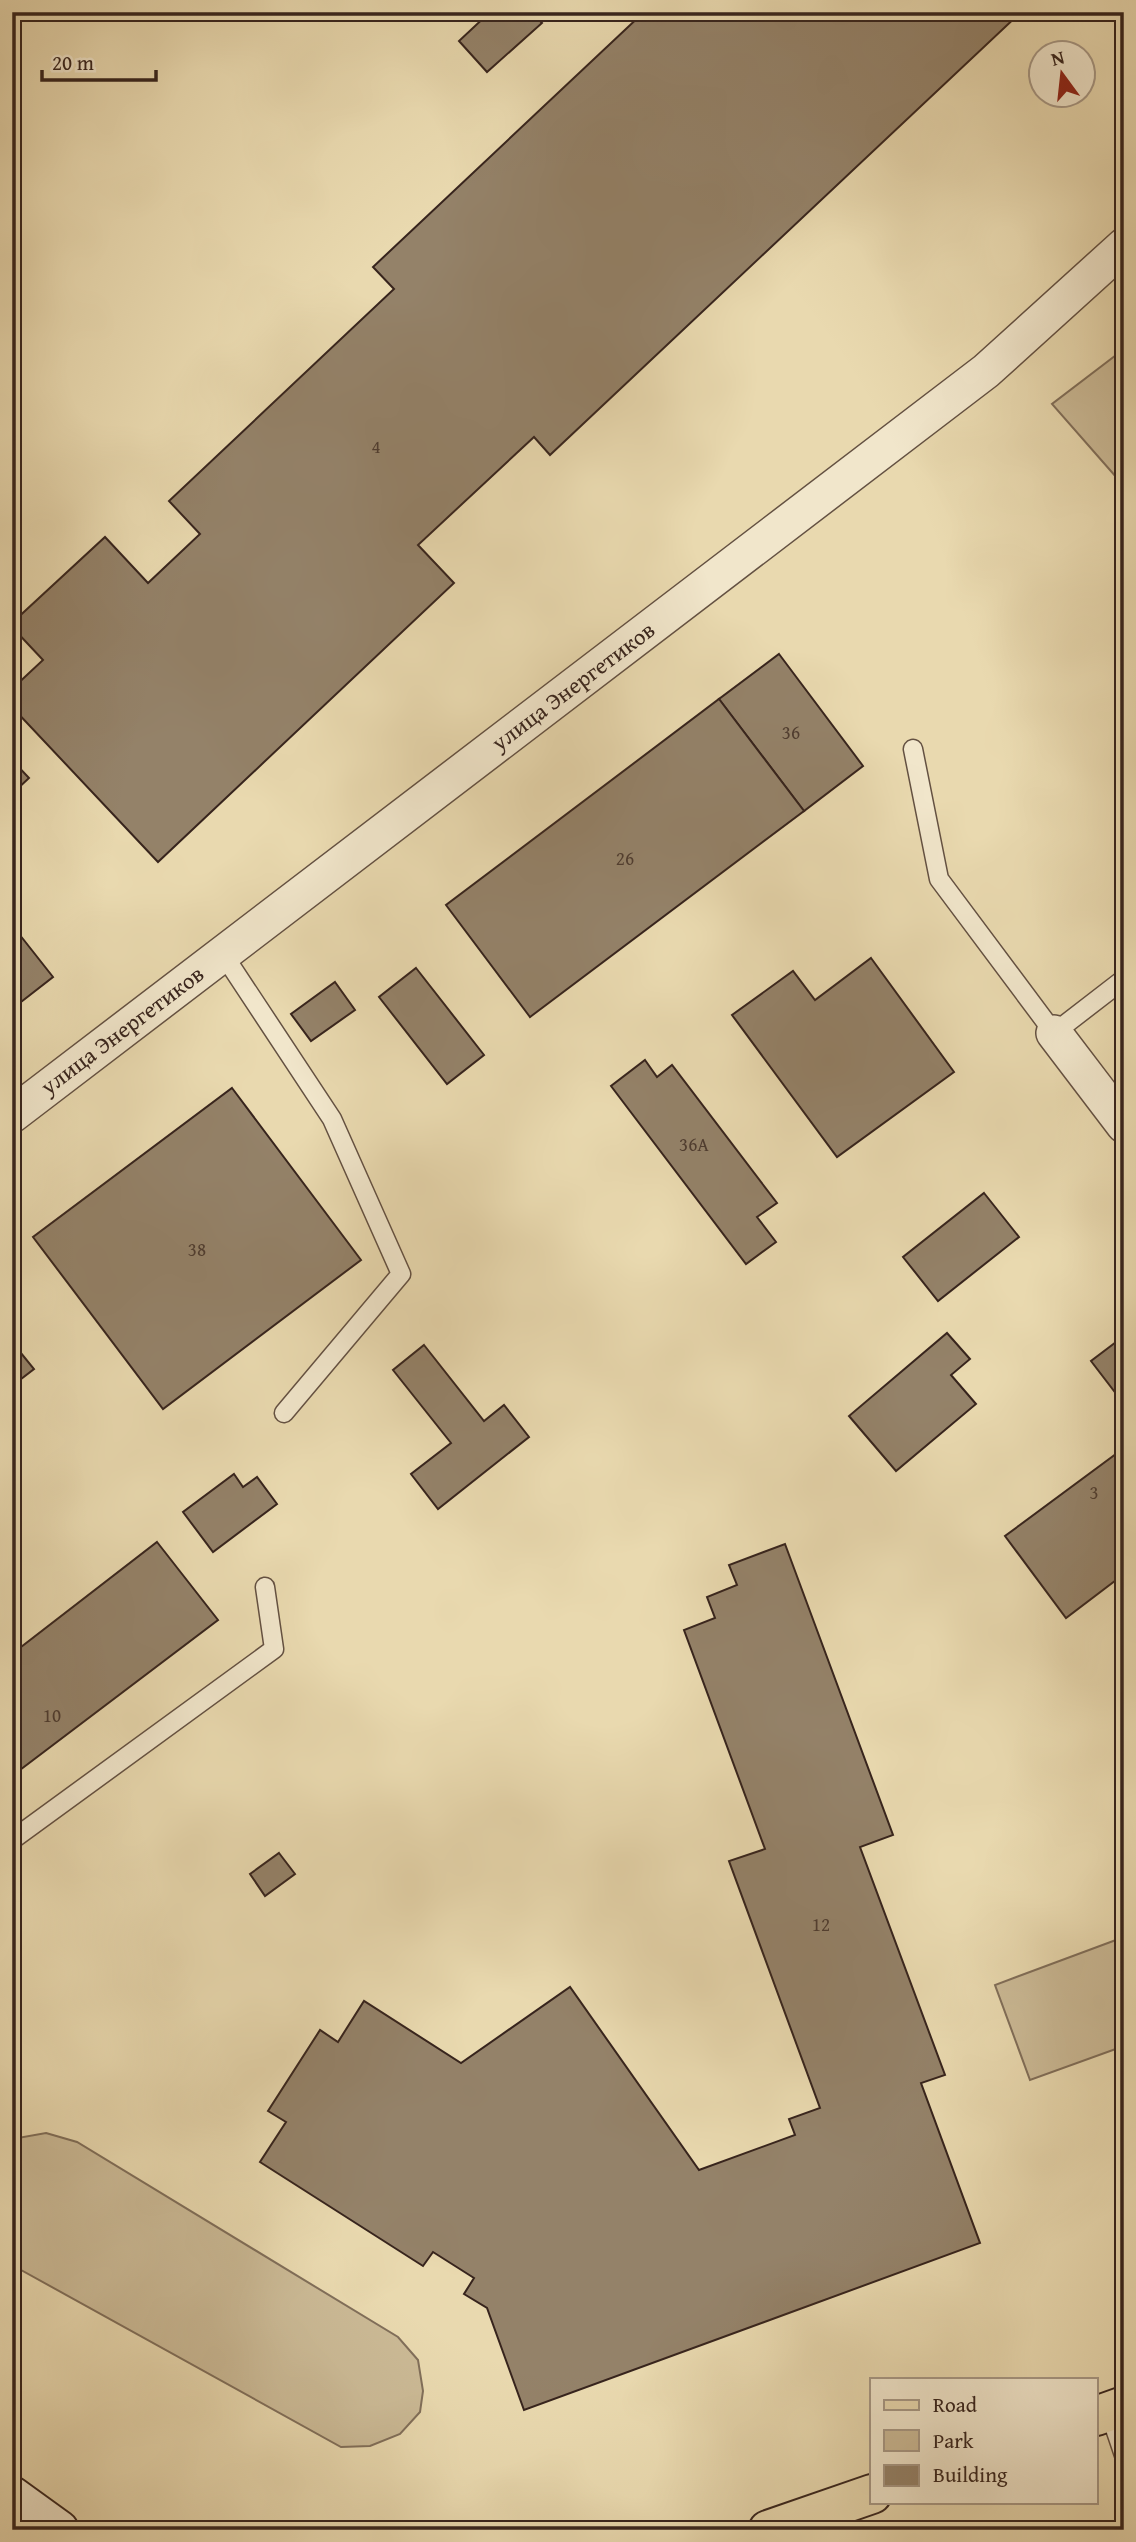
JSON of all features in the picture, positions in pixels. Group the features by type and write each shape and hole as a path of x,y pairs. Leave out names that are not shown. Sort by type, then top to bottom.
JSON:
{"main road":[{"path":"768,2530 870,2495"},
{"path":"12,2496 60,2530"}],"street":[{"name":"улица Энергетиков","path":"12,1115 986,371 1124,246"},
{"path":"1054,1032 1124,1125"}],"lane":[{"path":"12,16 17,12"},
{"path":"913,749 939,878 1054,1032 1124,979"},
{"path":"223,954 332,1119 401,1274 284,1413"},
{"path":"12,1840 274,1649 265,1587"},
{"path":"1110,2411 1124,2455"}],"green space":[{"path":"1124,349 1124,486 1052,404"},
{"path":"1124,1937 1124,2046 1030,2080 995,1985"},
{"path":"46,2133 77,2142 398,2337 418,2360 423,2391 420,2412 400,2434 370,2446 341,2447 12,2265 12,2139"}],"building":[{"path":"490,12 532,12 542,23 487,72 459,41"},
{"path":"644,12 1021,12 550,455 534,437 418,545 454,583 158,862 12,707 12,689 43,660 12,627 12,623 105,537 148,583 200,534 169,501 394,289 373,267"},
{"path":"779,654 863,766 804,811 719,699"},
{"path":"719,699 804,811 530,1017 446,905"},
{"path":"12,760 29,778 12,794"},
{"path":"12,925 53,977 12,1009"},
{"path":"871,958 954,1072 837,1157 732,1015 793,971 815,1000"},
{"path":"416,968 484,1055 447,1084 379,997"},
{"path":"335,982 355,1010 311,1041 291,1014"},
{"path":"645,1060 657,1077 672,1065 777,1203 757,1217 776,1242 746,1264 611,1086"},
{"path":"232,1088 361,1260 163,1409 33,1237"},
{"path":"984,1193 1019,1237 938,1301 903,1257"},
{"path":"947,1333 970,1359 951,1375 976,1404 896,1471 849,1416"},
{"path":"1124,1336 1124,1404 1091,1361"},
{"path":"12,1342 34,1369 12,1386"},
{"path":"424,1345 484,1421 504,1405 529,1437 438,1509 411,1474 451,1443 393,1370"},
{"path":"1124,1448 1124,1574 1066,1618 1005,1536"},
{"path":"234,1474 243,1487 257,1477 277,1504 213,1552 183,1512"},
{"path":"157,1542 218,1620 12,1776 12,1654"},
{"path":"785,1544 893,1835 860,1847 945,2075 921,2083 980,2243 524,2410 487,2308 464,2294 474,2278 433,2252 423,2266 260,2162 286,2122 268,2111 320,2030 338,2042 364,2001 461,2063 570,1987 699,2170 795,2135 789,2119 820,2108 729,1861 765,1849 684,1630 715,1618 707,1597 737,1585 729,1565"},
{"path":"279,1853 295,1874 265,1896 250,1874"}]}
